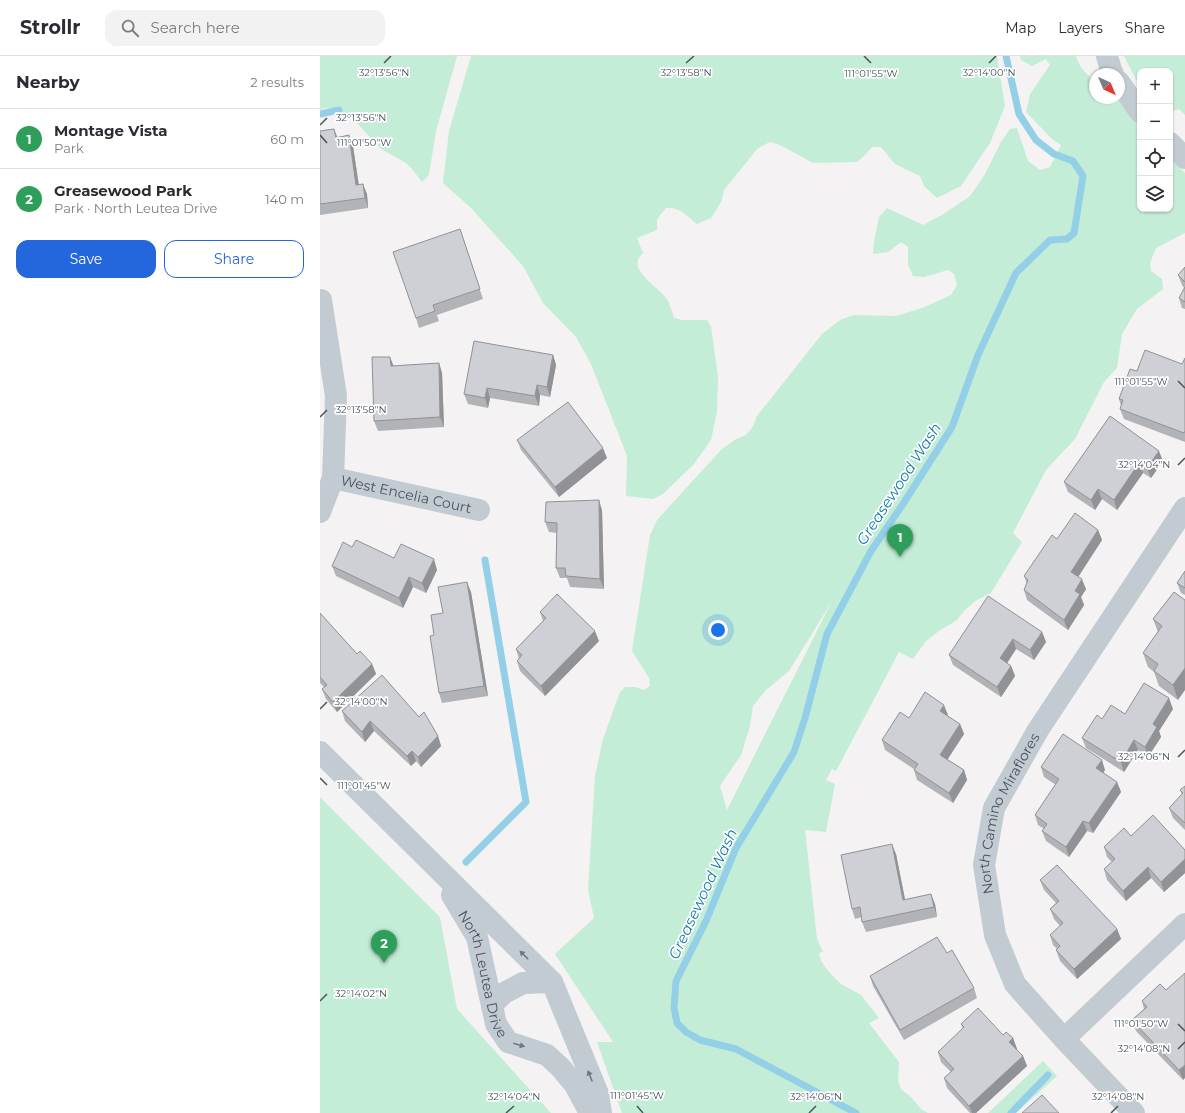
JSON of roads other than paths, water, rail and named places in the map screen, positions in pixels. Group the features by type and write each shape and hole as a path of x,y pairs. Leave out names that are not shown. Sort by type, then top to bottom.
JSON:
{"street":[{"path":"1108,56 1110,68"},
{"path":"1125,91 1137,108"},
{"path":"1173,146 1185,158"},
{"name":"West Encelia Court","path":"320,512 333,478 336,396 321,300"},
{"name":"West Encelia Court","path":"333,478 479,510"},
{"name":"North Camino Miraflores","path":"1134,1113 1064,1039 1015,984 995,935 984,865 994,808 1038,730 1185,508"},
{"name":"North Leutea Drive","path":"320,752 552,982 598,1094 601,1113"},
{"name":"North Leutea Drive","path":"438,870 477,937 496,1024 508,1042 547,1055 561,1068 575,1085 590,1113"},
{"path":"1064,1039 1185,924"},
{"path":"492,1005 504,993 523,983 552,982"}],"waterway":[{"name":"Greasewood Wash","path":"856,1113 736,1049 700,1040 686,1032 677,1023 674,1008 676,981 706,921 736,848 794,752 805,718 827,634 871,551 952,427 978,355 1016,273 1050,240 1067,239 1074,233 1083,176 1073,161 1054,154 1036,140 1019,114 1006,56"},
{"path":"320,114 339,110"},
{"path":"466,862 526,802 485,560"},
{"path":"1011,1113 1048,1075"}],"place":[{"name":"Montage Vista","path":"900,557"},
{"name":"Greasewood Park","path":"384,963"}]}
